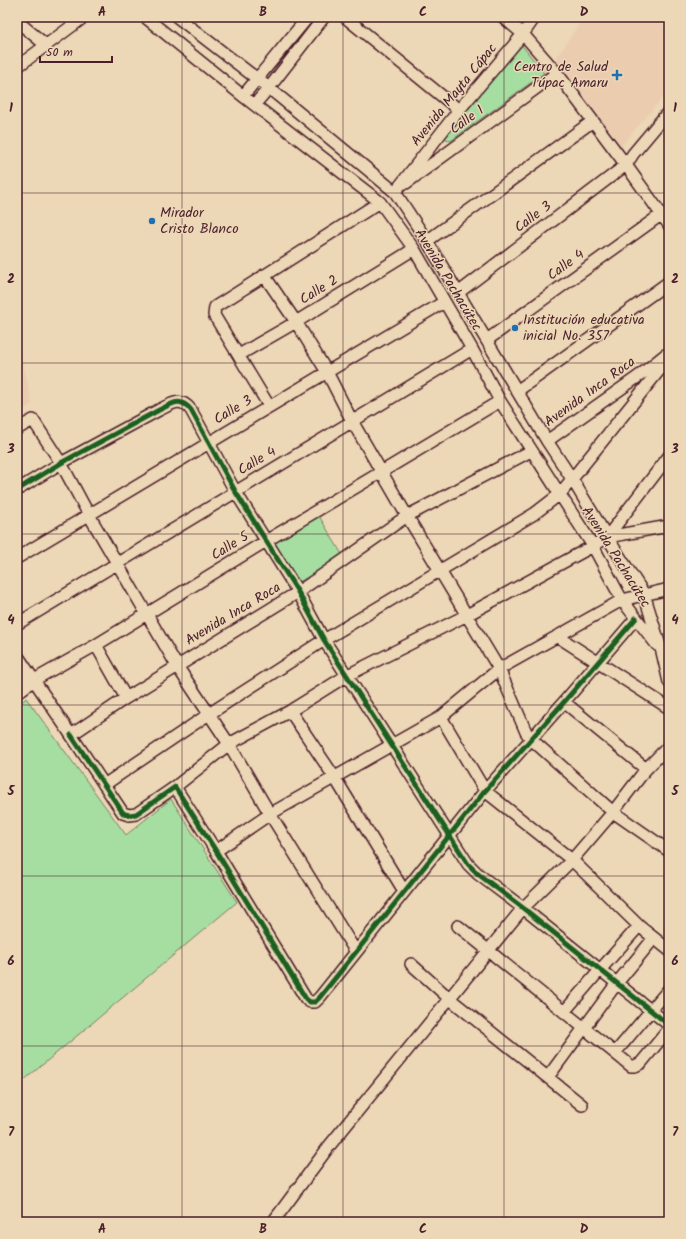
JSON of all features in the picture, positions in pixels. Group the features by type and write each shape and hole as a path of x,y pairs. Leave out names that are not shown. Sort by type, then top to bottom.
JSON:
{"street":[{"path":"17,67 84,17"},
{"name":"Avenida Pachacútec","path":"145,17 243,96 380,202 414,249 472,349 500,401 594,546 622,600 666,651"},
{"name":"Avenida Pachacútec","path":"177,17 269,88 395,192 427,240 547,441 644,594 666,651"},
{"path":"243,96 308,17"},
{"path":"255,104 324,17"},
{"path":"345,17 460,110"},
{"path":"503,17 523,34 557,73 669,225"},
{"name":"Avenida Mayta Cápac","path":"395,192 523,34 535,17"},
{"path":"17,21 47,46"},
{"name":"Calle 1","path":"395,192 557,73"},
{"name":"Calle 3","path":"458,293 626,165 633,154 667,116"},
{"path":"427,240 593,121"},
{"path":"269,406 214,315 215,308 380,202"},
{"name":"Calle 4","path":"487,340 662,214"},
{"name":"Calle 2","path":"238,355 296,322 414,249"},
{"path":"264,276 296,322 327,372 352,421 407,516 499,669 526,732 531,739 613,812 669,851"},
{"path":"517,391 669,282"},
{"name":"Calle 3","path":"17,558 444,302"},
{"name":"Calle 4","path":"17,624 472,349"},
{"name":"Avenida Inca Roca","path":"547,441 639,376 669,352"},
{"path":"104,785 209,714 324,640 508,531 534,514 560,494 669,358"},
{"path":"17,490 61,463 175,402 182,401 187,404 235,491 298,592 324,640 390,745 468,864 478,874 523,908 669,1025"},
{"name":"Calle 5","path":"17,693 31,682 96,645 500,401"},
{"path":"17,429 33,420 61,463 89,515 177,666 230,744 270,814 356,952"},
{"name":"Avenida Inca Roca","path":"71,735 126,698 298,592 407,516 531,450"},
{"path":"17,655 31,682 71,735 123,813 129,815 136,814 175,787 230,744 290,711 346,676 467,615 594,546 607,537 669,456"},
{"path":"607,537 669,526"},
{"path":"216,851 270,814 441,717 499,669 622,600 669,589"},
{"path":"175,787 216,851 306,1000 314,1002 320,997 485,791 636,618"},
{"path":"557,636 669,708"},
{"path":"96,645 126,698"},
{"path":"666,651 669,682"},
{"path":"17,673 31,682"},
{"path":"564,702 646,769"},
{"path":"290,711 335,778 404,891"},
{"path":"441,717 485,791 572,860 639,926 669,950"},
{"path":"273,1222 330,1145 523,908 572,860 613,812 646,769 669,746"},
{"path":"458,926 631,1066 638,1065 669,1029"},
{"path":"564,1012 639,926"},
{"path":"548,1077 617,983 654,938"},
{"path":"411,964 450,999 582,1105"},
{"path":"615,1053 669,989"}],"shaded area":[{"name":"Centro de Salud Túpac Amaru","path":"584,17 654,17 669,29 669,90 621,146 616,146 555,60"},
{"path":"17,336 32,404 17,413"}],"green space":[{"path":"520,43 544,73 452,140 450,141 446,139 445,136"},
{"path":"319,516 343,556 296,584 272,545"},
{"path":"26,698 126,835 171,799 237,902 17,1086 17,707"}],"cycle path":[{"path":"17,490 61,463 176,402 183,403 187,406 191,410 235,491 298,592 324,640 468,864 478,874 523,908 669,1025"},
{"path":"71,735 123,813 129,815 136,814 175,787 216,851 306,999 310,1002 315,1002 485,791 636,618"}],"place":[{"name":"Centro de Salud Túpac Amaru","path":"617,75"},
{"name":"Mirador Cristo Blanco","path":"152,221"},
{"name":"Institución educativa inicial No. 357","path":"515,328"}]}
